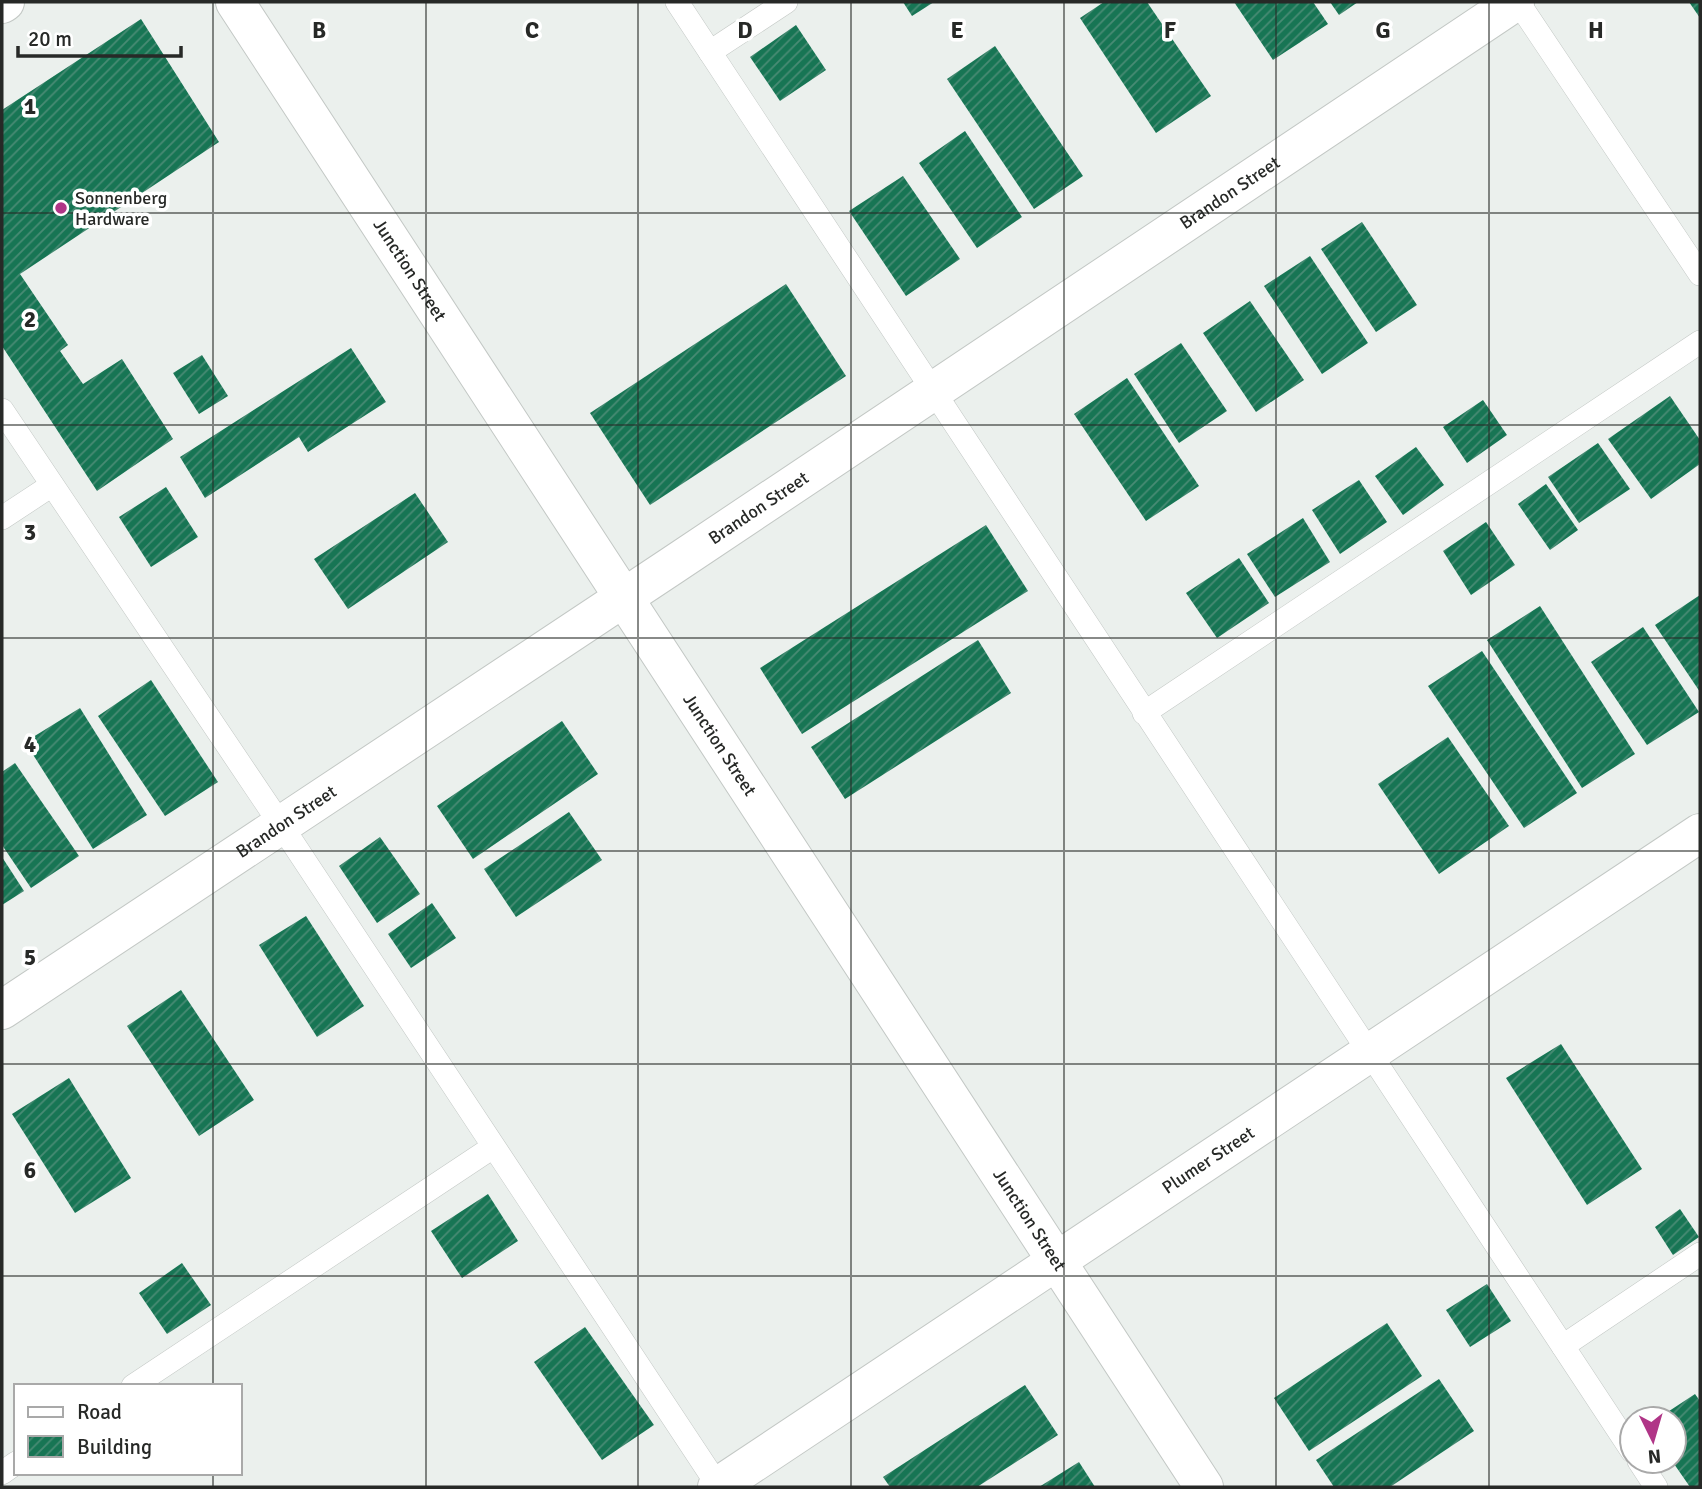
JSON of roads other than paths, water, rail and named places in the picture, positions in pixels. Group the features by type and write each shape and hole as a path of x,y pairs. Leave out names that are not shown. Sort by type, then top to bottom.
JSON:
{"street":[{"name":"Junction Street","path":"235,2 1204,1487"},
{"name":"Brandon Street","path":"2,1010 1516,2"},
{"name":"Plumer Street","path":"718,1487 1700,833"}],"lane":[{"path":"677,2 1618,1430"},
{"path":"710,52 786,2"},
{"path":"1516,2 1700,274"},
{"path":"1144,713 1700,342"},
{"path":"2,410 281,825 718,1487"},
{"path":"2,518 52,485"},
{"path":"136,1384 493,1147"},
{"path":"1563,1346 1700,1254"}],"place":[{"name":"Sonnenberg Hardware","path":"61,208"}]}
